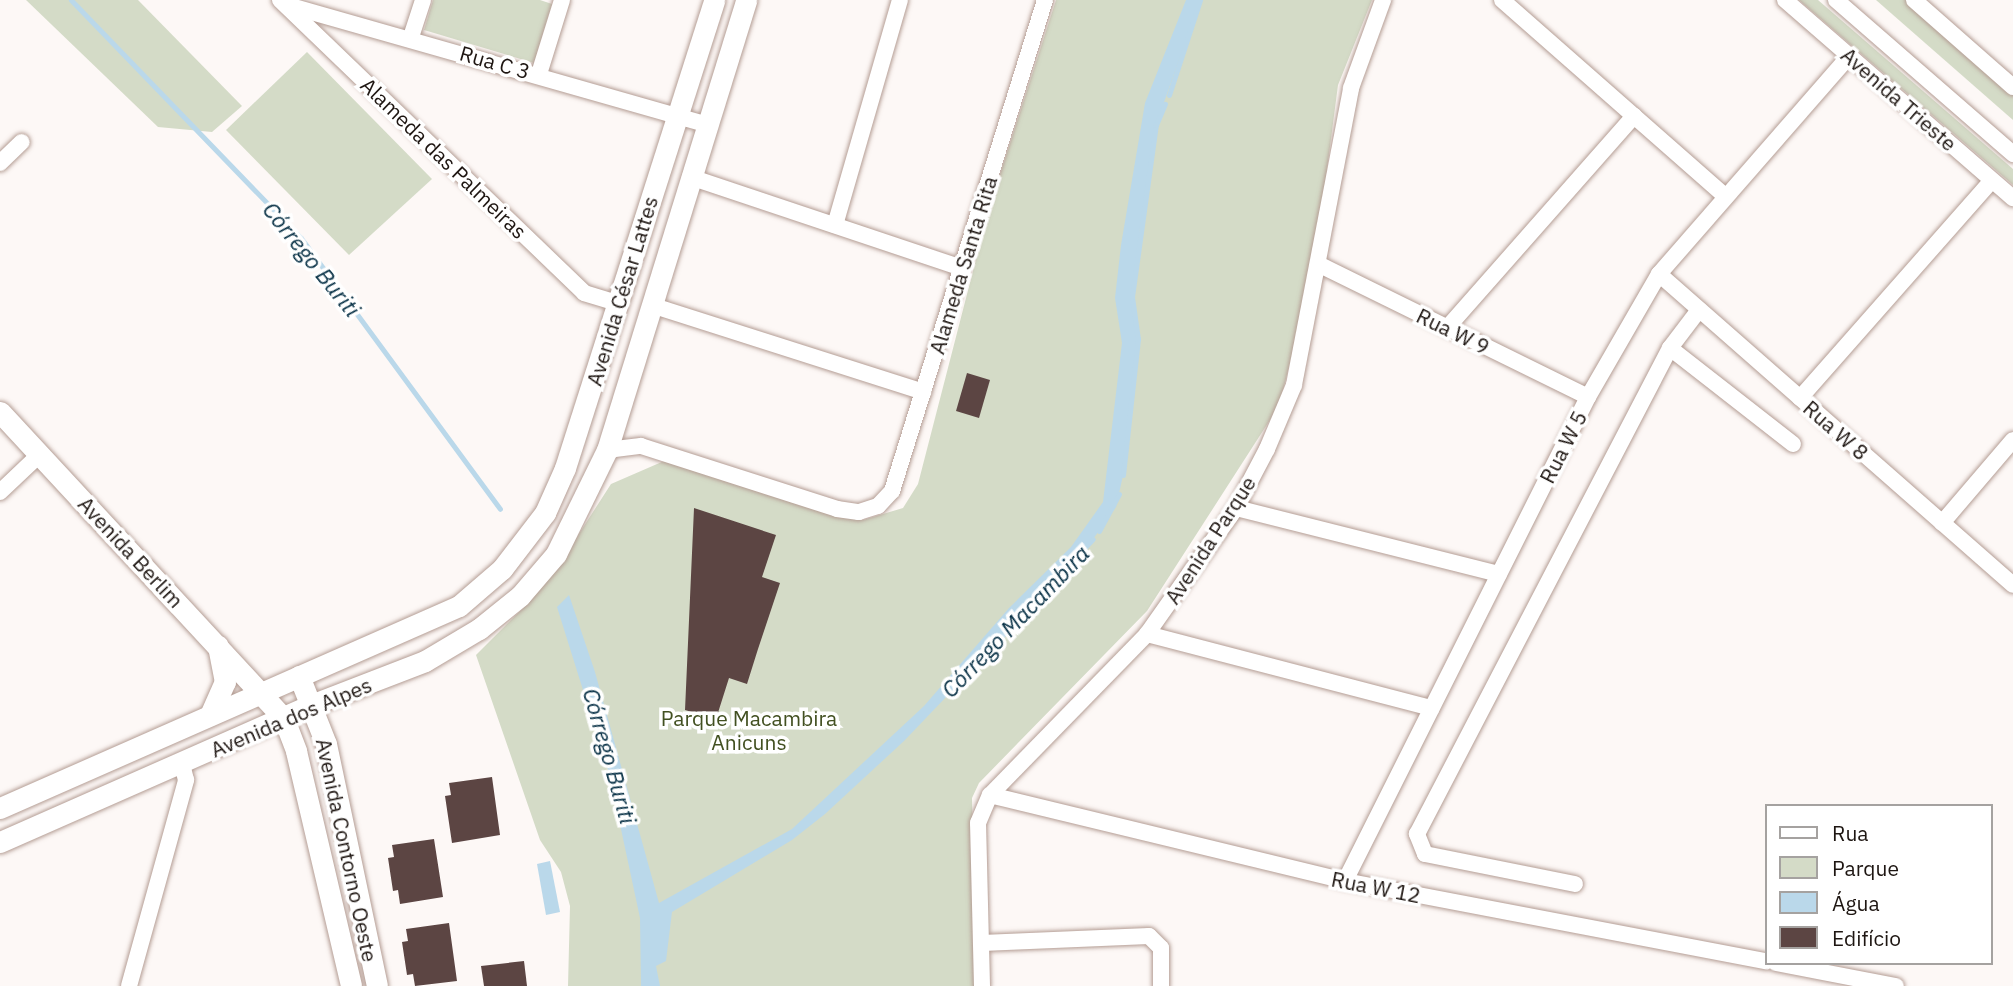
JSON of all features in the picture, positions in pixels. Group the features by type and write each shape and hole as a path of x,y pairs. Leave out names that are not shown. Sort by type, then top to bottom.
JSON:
{"main road":[{"name":"Avenida César Lattes","path":"502,569 545,513 565,468 675,115 714,0"},
{"name":"Avenida César Lattes","path":"556,554 607,450 705,124 746,0"},
{"name":"Avenida Berlim","path":"0,412 263,691"},
{"name":"Avenida dos Alpes","path":"0,842 311,705 425,662 479,629 520,596 556,554"},
{"name":"Avenida dos Alpes","path":"0,808 459,606 502,569"},
{"path":"210,715 225,682 218,644"},
{"name":"Avenida Contorno Oeste","path":"299,676 326,744 377,986"},
{"name":"Avenida Contorno Oeste","path":"263,691 284,719 296,751 346,979"}],"street":[{"path":"411,37 423,0"},
{"path":"539,74 562,0"},
{"path":"835,225 901,0"},
{"name":"Alameda Santa Rita","path":"607,450 641,446 837,509 859,512 878,506 892,491 1045,0"},
{"name":"Avenida Parque","path":"982,986 978,822 990,795 1147,634 1236,508 1294,385 1352,89 1383,0"},
{"path":"1502,0 1726,197"},
{"name":"Avenida Trieste","path":"1785,0 2013,198"},
{"name":"Avenida Trieste","path":"1836,0 2013,154"},
{"path":"1914,0 2013,87"},
{"name":"Rua C 3","path":"282,2 411,37 705,124"},
{"name":"Alameda das Palmeiras","path":"282,2 584,293 616,303"},
{"name":"Rua W 5","path":"1345,881 1588,397 1659,274 1849,56"},
{"path":"1447,328 1634,116"},
{"path":"0,163 22,142"},
{"path":"690,177 962,268"},
{"path":"1800,398 1992,180"},
{"name":"Rua W 9","path":"1318,264 1588,397"},
{"name":"Rua W 8","path":"1659,274 2013,585"},
{"path":"651,305 923,392"},
{"path":"1576,884 1425,854 1417,834 1670,348 1699,310"},
{"path":"1670,348 1793,444"},
{"path":"1942,523 2013,440"},
{"path":"0,492 39,455"},
{"path":"1236,508 1499,574"},
{"path":"1147,634 1432,708"},
{"path":"129,986 186,779 181,764"},
{"name":"Rua W 12","path":"990,795 1345,881 1764,961"},
{"path":"982,943 1149,936 1160,948 1161,986"},
{"path":"1786,965 1896,986"}],"green space":[{"path":"26,0 138,0 242,106 212,132 158,127"},
{"path":"433,0 540,0 552,4 534,63 424,30"},
{"name":"Parque Macambira Anicuns","path":"1056,0 1372,0 1338,85 1314,269 1279,406 1147,611 979,783 972,798 976,986 568,986 570,906 561,872 540,840 476,655 522,609 564,557 611,484 664,461 863,520 903,508 918,484 989,209"},
{"path":"1799,0 1818,0 2013,169 2013,185"},
{"path":"1876,0 1906,0 2013,95 2013,120"},
{"path":"307,52 432,179 349,255 226,130"}],"water":[{"path":"1186,0 1200,0 1156,125 1140,228 1132,297 1138,339 1124,471 1116,507 1081,556 904,741 825,814 792,840 672,912 666,961 656,966 660,986 641,986 640,918 609,773 557,607 569,595 595,672 659,903 792,829 924,706 1009,608 1071,547 1103,502 1122,343 1115,298 1121,245 1145,103"},
{"path":"550,861 560,912 546,915 537,864"}],"building":[{"path":"967,373 990,380 979,418 956,411"},
{"path":"694,508 776,535 762,577 780,583 747,684 729,678 716,719 685,710"},
{"path":"492,777 500,835 452,843 445,796 451,795 449,783"},
{"path":"434,839 443,897 400,904 398,890 393,891 388,858 394,857 392,845"},
{"path":"449,923 457,981 415,986 413,974 407,975 402,942 408,941 406,929"},
{"path":"524,961 527,986 484,986 481,966"}],"waterway":[{"name":"Córrego Buriti","path":"71,0 301,238 500,509"},
{"name":"Córrego Macambira","path":"1169,95 1200,0"},
{"name":"Córrego Macambira","path":"1123,475 1138,339 1132,297 1156,125 1165,104"},
{"name":"Córrego Macambira","path":"1099,531 1119,494"},
{"name":"Córrego Macambira","path":"951,690 1093,539"}]}
